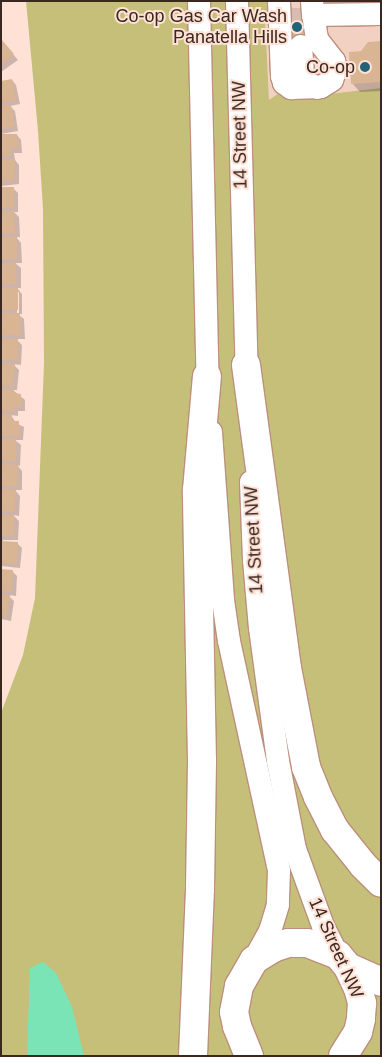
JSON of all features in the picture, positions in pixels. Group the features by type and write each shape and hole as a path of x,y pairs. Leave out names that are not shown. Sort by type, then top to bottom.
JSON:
{"main road":[{"path":"246,365 287,668 306,766 318,797 335,830 362,865 381,883"},
{"path":"193,1056 200,898 202,761 197,490 207,376"},
{"path":"254,960 273,948 288,943 307,943 381,982"},
{"name":"14 Street NW","path":"250,1056 237,1026 234,1012 239,986 254,960"},
{"name":"14 Street NW","path":"343,961 358,988 362,1003 358,1032 343,1056"}],"street":[{"name":"14 Street NW","path":"199,1 207,376 223,600 229,641 278,871 278,905 270,931 254,960"},
{"name":"14 Street NW","path":"237,1 246,365 254,560 265,671 278,761 295,849 323,926 343,961"},
{"path":"279,1 284,84 292,88 318,88 328,85 336,69 334,61 317,39 306,6 377,10"},
{"path":"301,46 302,77 306,82 318,88"}],"shaded area":[{"path":"26,1 275,1 275,14 265,15 269,100 282,91 321,95 381,88 381,1056 1,1056 1,713 23,655 35,598 44,363 43,209"},
{"path":"265,1 381,1 381,93 269,107"},
{"path":"43,962 56,973 72,1007 84,1056 27,1056 30,968"}],"building":[{"name":"Co-op Gas Car Wash Panatella Hills","path":"285,8 308,8 308,46 285,46"},
{"path":"1,39 14,54 1,65"},
{"name":"Co-op","path":"381,41 381,82 351,84 349,52 361,51 368,42"},
{"path":"12,79 16,100 1,102 1,81"},
{"path":"11,105 14,126 1,129 1,106"},
{"path":"1,134 17,134 18,148 10,149 11,156 1,156"},
{"path":"15,159 14,180 1,181 1,160"},
{"path":"1,187 14,187 14,208 1,208"},
{"path":"14,211 15,233 2,234 1,212"},
{"path":"1,237 17,237 17,259 1,259"},
{"path":"1,263 16,263 16,284 1,284"},
{"path":"1,288 18,288 18,310 1,310"},
{"path":"1,313 20,313 20,335 1,335"},
{"path":"1,339 18,339 18,360 1,360"},
{"path":"1,364 15,364 12,386 1,385"},
{"path":"1,389 14,389 14,393 21,394 21,407 14,407 14,411 1,411"},
{"path":"1,414 12,414 12,421 19,421 19,436 1,436"},
{"path":"1,439 16,439 16,461 1,461"},
{"path":"1,464 18,465 17,487 1,486"},
{"path":"1,489 16,490 14,512 1,511"},
{"path":"1,515 14,515 14,536 1,536"},
{"path":"1,541 18,542 17,564 1,563"},
{"path":"1,569 13,570 11,592 1,591"},
{"path":"1,594 10,595 7,617 1,616"}],"tunnel":[{"path":"300,8 301,46"}],"place":[{"name":"Co-op Gas Car Wash Panatella Hills","path":"297,27"},
{"name":"Co-op","path":"365,67"}]}
